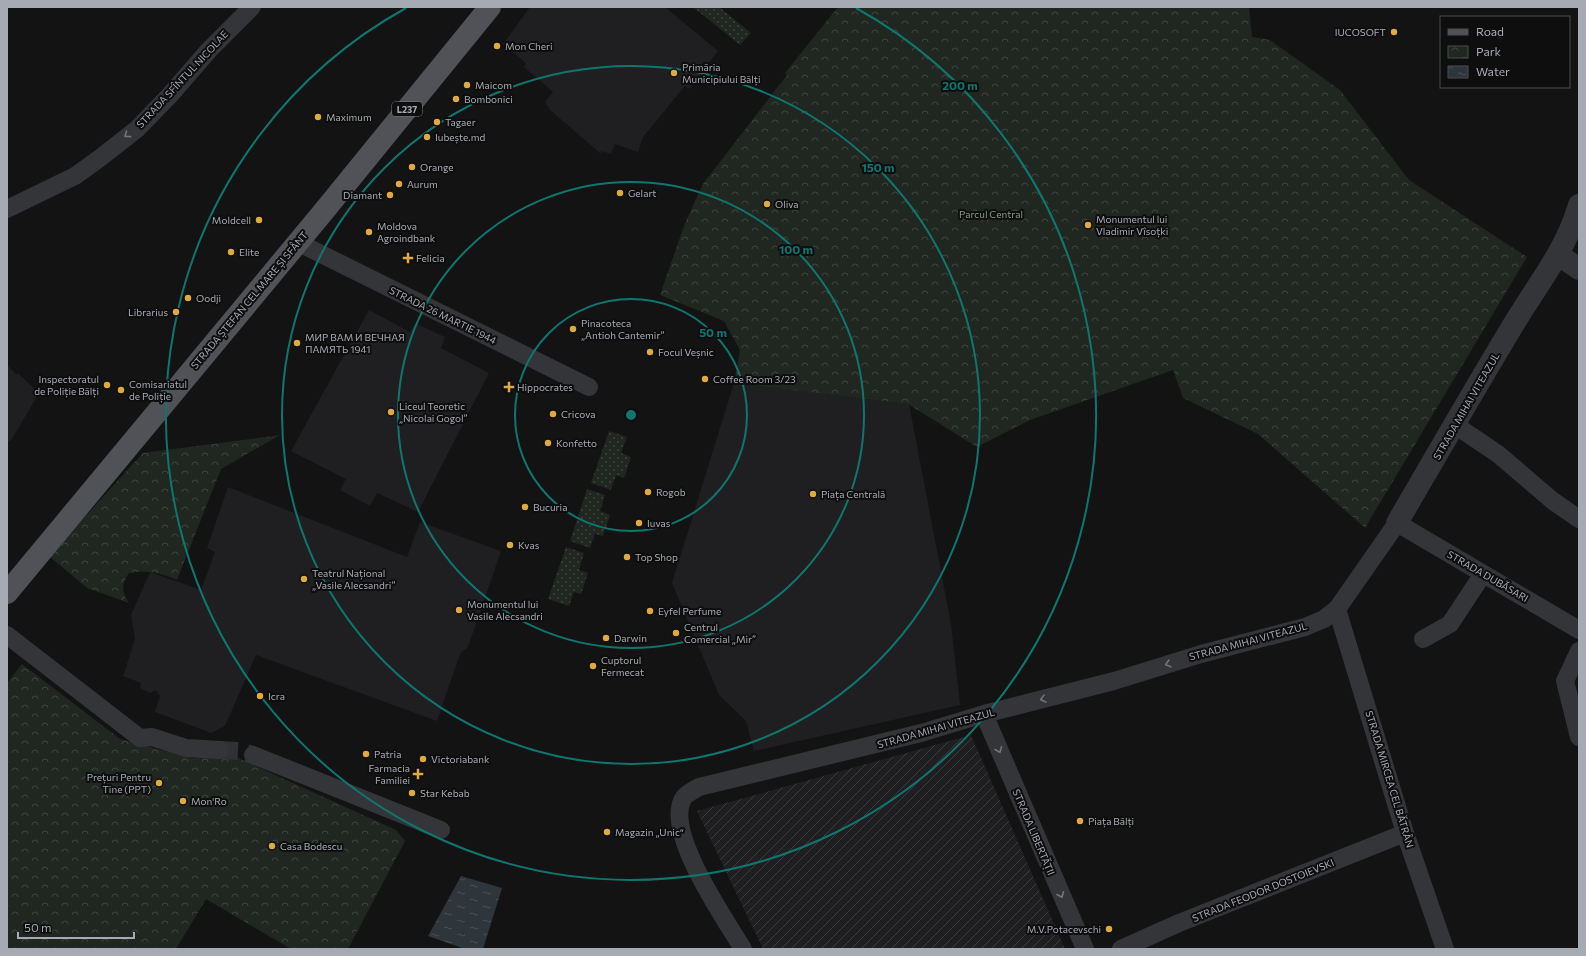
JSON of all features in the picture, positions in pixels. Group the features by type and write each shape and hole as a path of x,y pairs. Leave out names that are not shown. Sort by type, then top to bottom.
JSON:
{"main road":[{"name":"STRADA ȘTEFAN CEL MARE ȘI SFÂNT","path":"7,593 490,7"}],"street":[{"name":"STRADA SFÎNTUL NICOLAE","path":"7,209 74,176 137,129 209,50 252,7"},
{"name":"STRADA MIHAI VITEAZUL","path":"743,949 711,899 693,862 684,835 680,808 685,796 699,787 908,737 984,714 1114,681 1201,654 1305,627 1324,619 1337,609 1397,523 1516,320 1559,255 1573,224 1579,205"},
{"name":"STRADA 26 MARTIE 1944","path":"297,242 589,387"},
{"path":"1559,255 1579,269"},
{"path":"1455,425 1498,454 1553,501 1579,519"},
{"name":"STRADA DUBĂSARI","path":"1397,523 1579,630"},
{"path":"1423,639 1450,624 1483,574"},
{"name":"STRADA MIRCEA CEL BĂTRÂN","path":"1337,609 1405,833 1445,949"},
{"path":"7,635 79,693 140,738 152,738 186,748 220,750"},
{"path":"1579,651 1565,681 1579,737"},
{"name":"STRADA LIBERTĂȚII","path":"984,714 1085,949"},
{"path":"253,755 441,830"},
{"name":"STRADA FЕODOR DOSTOIEVSKI","path":"1121,949 1179,923 1405,833"}],"shaded area":[{"path":"530,7 665,7 718,51 689,89 685,86 643,137 638,152 615,144 611,154 602,151 600,153 550,110 545,102 553,92 524,67 526,63 503,44"},
{"name":"Liceul Teoretic „Nicolai Gogol”","path":"369,310 410,332 415,323 445,337 441,348 489,373 418,512 377,493 370,506 340,490 346,479 291,451"},
{"path":"7,365 16,374 18,373 39,393 12,439 7,443"},
{"name":"Piața Centrală","path":"734,383 909,404 951,624 960,705 754,751 746,721 719,695 672,583"},
{"path":"228,487 407,557 420,522 501,551 468,647 460,654 437,721 256,655 225,726 211,733 155,712 160,696 156,690 150,693 140,688 141,683 123,676 135,639 131,615 150,572 201,590 215,552 207,548"},
{"path":"971,735 1065,949 763,949 697,811"}],"green space":[{"path":"693,7 719,7 751,33 740,45"},
{"name":"Parcul Central","path":"838,7 1249,7 1252,37 1270,40 1340,90 1409,180 1527,257 1365,528 1258,434 1183,398 1173,370 1030,420 977,447 908,404 734,383 740,350 724,321 660,295 685,223 703,184 787,75 785,73"},
{"path":"609,431 627,437 621,453 631,457 624,478 616,475 611,490 591,483"},
{"path":"280,435 221,469 177,580 153,572 129,573 123,584 123,592 129,603 87,588 49,556 143,453"},
{"path":"587,489 605,495 600,511 610,515 603,536 595,534 590,548 570,541"},
{"path":"566,547 584,553 579,570 588,573 581,594 574,592 569,606 548,599"},
{"path":"22,664 120,739 192,758 236,757 396,830 405,841 348,949 291,949 206,899 176,949 7,949 7,683"}],"water":[{"path":"461,876 502,888 483,949 465,949 428,936"}],"tunnel":[{"path":"220,750 239,751 253,755"}],"place":[{"name":"IUCOSOFT","path":"1394,32"},
{"name":"Mon Cheri","path":"497,46"},
{"name":"Primăria Municipiului Bălți","path":"674,73"},
{"name":"Maicom","path":"467,85"},
{"name":"Bombonici","path":"456,99"},
{"name":"Maximum","path":"318,117"},
{"name":"Tagaer","path":"437,122"},
{"name":"Iubește.md","path":"427,137"},
{"name":"Orange","path":"412,167"},
{"name":"Aurum","path":"399,184"},
{"name":"Gelart","path":"620,193"},
{"name":"Diamant","path":"390,195"},
{"name":"Oliva","path":"767,204"},
{"name":"Moldcell","path":"259,220"},
{"name":"Monumentul lui Vladimir Vîsoțki","path":"1088,225"},
{"name":"Moldova Agroindbank","path":"369,232"},
{"name":"Elite","path":"231,252"},
{"name":"Felicia","path":"408,258"},
{"name":"Oodji","path":"188,298"},
{"name":"Librarius","path":"176,312"},
{"name":"Pinacoteca „Antioh Cantemir”","path":"573,329"},
{"name":"МИР ВАМ И ВЕЧНАЯ ПАМЯТЬ 1941","path":"297,343"},
{"name":"Focul Veșnic","path":"650,352"},
{"name":"Coffee Room 3/23","path":"705,379"},
{"name":"Inspectoratul de Poliție Bălți","path":"107,385"},
{"name":"Hippocrates","path":"509,387"},
{"name":"Comisariatul de Poliție","path":"121,390"},
{"name":"Liceul Teoretic „Nicolai Gogol”","path":"391,412"},
{"name":"Cricova","path":"553,414"},
{"name":"Konfetto","path":"548,443"},
{"name":"Rogob","path":"648,492"},
{"name":"Piața Centrală","path":"813,494"},
{"name":"Bucuria","path":"525,507"},
{"name":"Iuvas","path":"639,523"},
{"name":"Kvas","path":"510,545"},
{"name":"Top Shop","path":"627,557"},
{"name":"Teatrul Național „Vasile Alecsandri”","path":"304,579"},
{"name":"Monumentul lui Vasile Alecsandri","path":"459,610"},
{"name":"Eyfel Perfume","path":"650,611"},
{"name":"Centrul Comercial „Mir”","path":"676,633"},
{"name":"Darwin","path":"606,638"},
{"name":"Cuptorul Fermecat","path":"593,666"},
{"name":"Icra","path":"260,696"},
{"name":"Patria","path":"366,754"},
{"name":"Victoriabank","path":"423,759"},
{"name":"Farmacia Familiei","path":"418,774"},
{"name":"Prețuri Pentru Tine (PPT)","path":"159,783"},
{"name":"Star Kebab","path":"412,793"},
{"name":"Mon'Ro","path":"183,801"},
{"name":"Piața Bălți","path":"1080,821"},
{"name":"Magazin „Unic“","path":"607,832"},
{"name":"Casa Bodescu","path":"272,846"},
{"name":"M.V.Potacevschi","path":"1109,929"}]}
